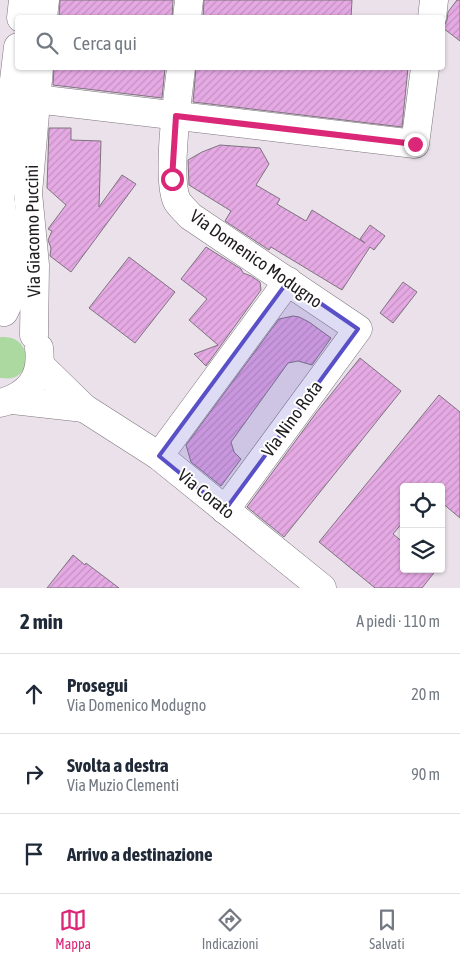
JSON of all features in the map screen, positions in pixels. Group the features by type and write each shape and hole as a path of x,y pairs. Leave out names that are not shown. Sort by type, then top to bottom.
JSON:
{"street":[{"path":"21,15 23,0"},
{"path":"43,15 45,0"},
{"path":"187,15 189,0"},
{"path":"432,15 434,0"},
{"name":"Via Giacomo Puccini","path":"2,312 12,293 0,196 15,70"},
{"name":"Via Giacomo Puccini","path":"34,335 35,265 28,192 39,70"},
{"name":"Via Domenico Modugno","path":"181,70 172,179 177,201 190,216 358,329"},
{"path":"36,99 415,144 425,70"},
{"path":"159,456 288,281"},
{"path":"2,312 16,316 26,324 34,335 40,349 40,365"},
{"name":"Via Nino Rota","path":"225,510 358,329"},
{"name":"Via Corato","path":"6,402 25,392 35,380 40,365 84,408 159,456 322,588"},
{"name":"Via Corato","path":"6,402 84,408"}],"highlighted area":[{"path":"288,281 358,329 225,510 159,456"}],"green space":[{"path":"0,337 16,340 24,349 26,354 25,366 18,376 0,378"}],"building":[{"path":"60,0 173,0 172,15 59,15"},
{"path":"204,0 352,0 351,15 203,15"},
{"path":"457,0 460,0 460,41 445,30 448,12"},
{"path":"54,70 165,70 162,98 53,85"},
{"path":"196,70 408,70 402,127 193,102"},
{"path":"49,128 71,128 71,140 101,141 99,207 122,175 136,184 71,272 50,256 51,248 48,240 52,231 48,229 66,205 47,188"},
{"path":"220,145 260,148 269,164 256,185 280,199 277,204 306,221 312,210 365,243 360,239 370,225 385,236 374,250 370,247 342,290 271,247 269,250 225,221 231,211 189,185 188,160"},
{"path":"206,247 241,269 243,273 260,282 261,290 206,366 194,354 218,345 189,320 207,299 181,279"},
{"path":"129,257 175,292 135,343 89,308"},
{"path":"403,282 417,292 393,323 380,313"},
{"path":"293,316 309,322 331,338 312,365 298,361 288,363 231,442 234,452 241,459 221,486 191,462 186,445 279,319"},
{"path":"360,358 401,391 284,537 247,507 316,413"},
{"path":"439,395 460,412 460,518 445,505 445,483 400,483 400,526 393,534 400,540 400,573 434,573 422,588 375,588 319,542"},
{"path":"73,555 85,565 86,563 119,588 47,588"}],"route":[{"path":"172,179 176,116 415,144"}]}
